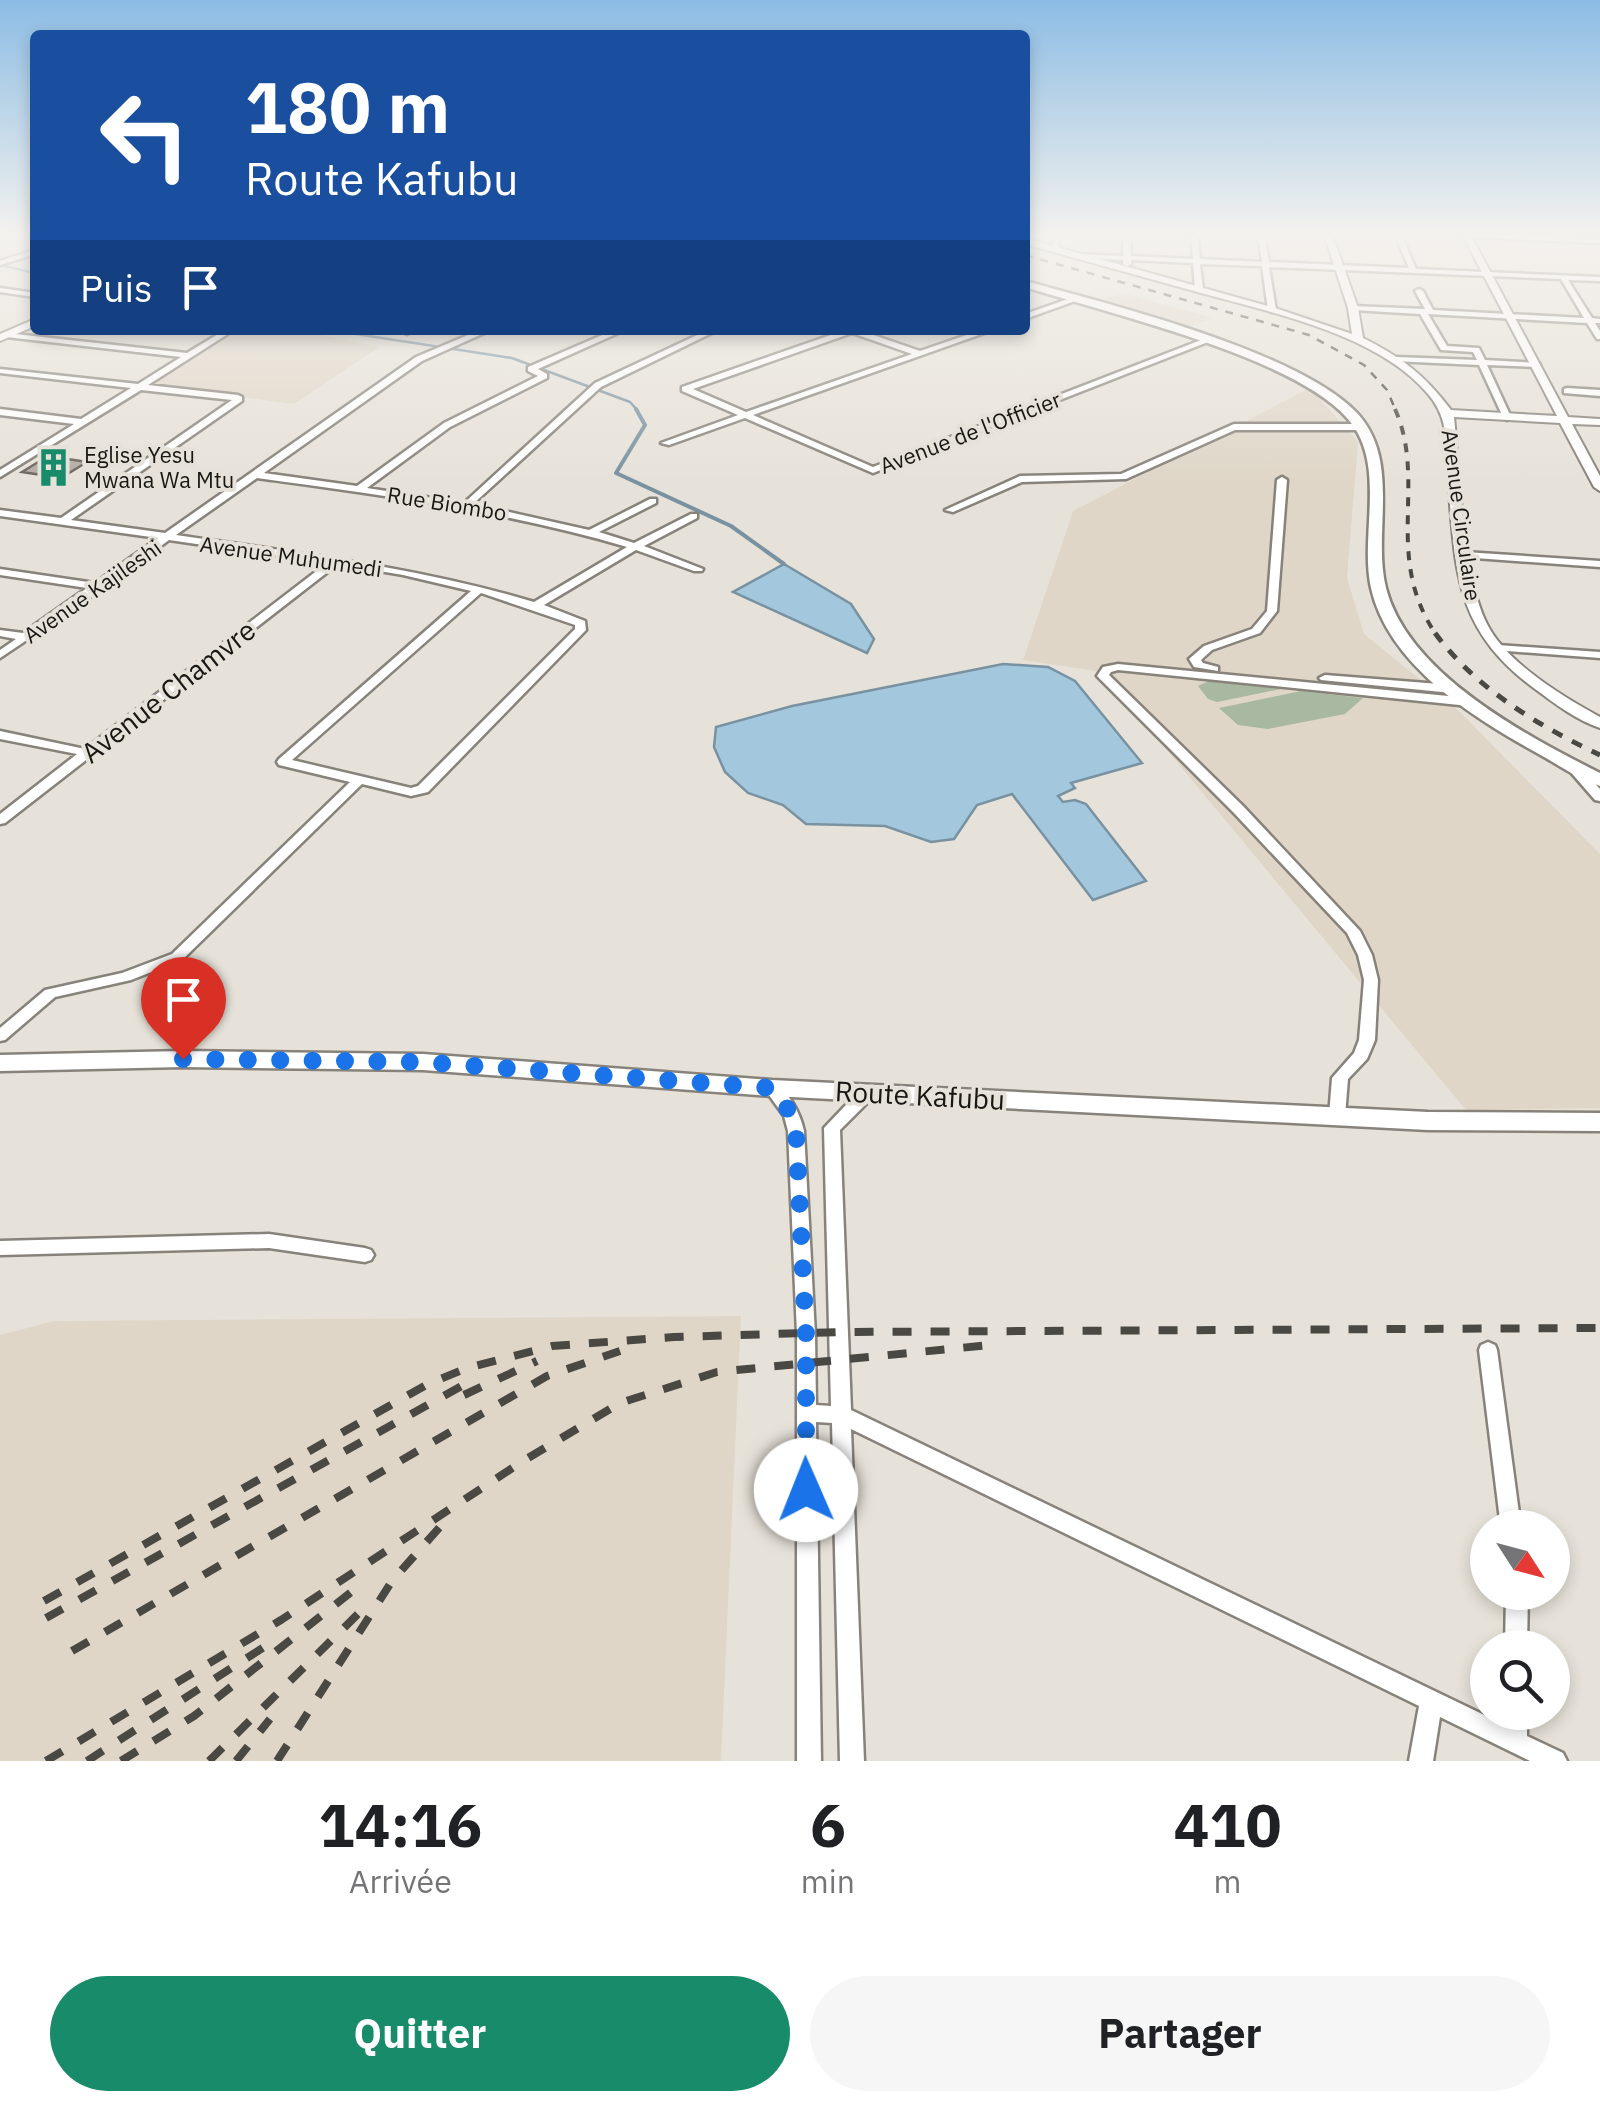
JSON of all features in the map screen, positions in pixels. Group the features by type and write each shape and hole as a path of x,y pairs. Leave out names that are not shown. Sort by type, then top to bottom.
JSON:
{"main road":[{"path":"1124,316 1310,383 1345,407 1361,428 1373,468 1378,590 1392,621 1414,651 1469,702 1600,780"},
{"name":"Route Kafubu","path":"0,1064 183,1059 422,1062 772,1088 1337,1116 1600,1122"}],"street":[{"name":"Avenue Circulaire","path":"1290,316 1358,339 1396,359 1430,388 1448,413 1470,595 1480,625 1498,648 1547,690 1600,723"},
{"path":"1354,316 1358,339"},
{"path":"1428,316 1444,348 1475,350 1507,417"},
{"path":"1510,316 1600,487"},
{"path":"1514,316 1600,321"},
{"path":"1587,316 1600,338"},
{"path":"3,337 30,324"},
{"path":"0,474 222,335"},
{"name":"Avenue Kajileshi","path":"0,655 429,354 475,335"},
{"path":"358,490 447,425 544,376 531,368 609,335"},
{"path":"467,504 598,385 703,335"},
{"name":"Avenue de l'Officier","path":"843,335 685,390 878,470 1204,342"},
{"path":"870,335 920,354"},
{"path":"666,443 975,335"},
{"path":"3,337 189,356"},
{"path":"1396,359 1536,365"},
{"path":"0,371 238,398 237,403 62,521"},
{"path":"1567,391 1600,393"},
{"path":"0,412 82,422"},
{"path":"1448,413 1600,422"},
{"path":"950,510 1020,479 1123,477 1234,427 1361,428"},
{"path":"0,459 20,461"},
{"name":"Rue Biombo","path":"257,475 467,504 590,533 698,569"},
{"path":"1282,480 1272,611 1256,632 1208,648 1195,658 1198,665 1452,689"},
{"path":"590,533 653,501"},
{"name":"Avenue Muhumedi","path":"0,513 336,561 477,591 582,625 423,789 411,792 358,782"},
{"path":"534,607 635,546 694,516"},
{"path":"1465,556 1600,564"},
{"name":"Avenue Chamvre","path":"0,820 336,561"},
{"path":"0,572 99,587"},
{"path":"358,782 283,762 477,591"},
{"path":"0,633 26,637"},
{"path":"1498,648 1600,655"},
{"path":"1337,1116 1340,1078 1361,1055 1366,1040 1371,980 1366,955 1353,931 1238,809 1102,676 1107,669 1118,667 1469,702"},
{"path":"0,735 88,753"},
{"path":"1572,766 1600,797"},
{"path":"0,1036 50,994 126,977 177,957 358,782"},
{"path":"772,1088 792,1115 796,1131 806,1413 809,1761"},
{"path":"852,1761 832,1128 868,1092"},
{"path":"0,1248 269,1241 366,1255"},
{"path":"1488,1350 1509,1510"},
{"path":"806,1413 842,1415 1555,1761"},
{"path":"1421,1761 1432,1700"},
{"path":"1516,1730 1516,1741"}],"shaded area":[{"path":"1138,316 1213,318 1180,330"},
{"path":"231,335 322,335 379,347 294,404 149,385"},
{"path":"1310,388 1358,442 1347,578 1364,634 1459,711 1600,854 1600,1108 1466,1110 1102,672 1023,660 1073,511"},
{"path":"741,1316 721,1761 0,1761 0,1335 54,1321"}],"green space":[{"path":"1209,681 1281,689 1217,702 1208,699 1198,686"},
{"path":"1301,691 1363,698 1345,714 1268,729 1238,725 1219,708"}],"water":[{"path":"784,564 851,604 874,639 867,653 733,592"},
{"path":"1003,664 1048,667 1075,681 1142,763 1071,783 1075,788 1058,796 1063,802 1075,800 1086,804 1146,881 1093,900 1012,794 977,805 954,839 931,842 885,826 806,824 783,805 748,793 725,772 714,747 716,727 792,706"}],"building":[{"name":"Eglise Yesu Mwana Wa Mtu","path":"48,456 87,462 61,478 22,472"}],"waterway":[{"path":"362,335 512,358 630,402 638,411"},
{"path":"636,409 645,425 616,473 731,526 784,564"}],"railway":[{"path":"1242,316 1309,335 1364,365 1387,390 1396,411"},
{"path":"1395,409 1408,465 1412,577 1436,634"},
{"path":"1436,634 1489,689 1554,732 1600,755"},
{"path":"44,1601 428,1384 467,1368 552,1346 674,1337 841,1332 1600,1328"},
{"path":"46,1761 281,1620 523,1461 620,1403 717,1372 1000,1344"},
{"path":"72,1651 547,1376 620,1351"},
{"path":"464,1395 537,1361"},
{"path":"46,1618 474,1379"},
{"path":"277,1761 392,1581 446,1520"},
{"path":"121,1761 194,1716 359,1586"},
{"path":"209,1761 362,1610"},
{"path":"87,1761 278,1638"},
{"path":"236,1761 270,1719"}],"place":[{"name":"Eglise Yesu Mwana Wa Mtu","path":"54,467"}],"route":[{"path":"183,1059 422,1062 772,1088 792,1115 796,1131 806,1334 806,1490"}]}
